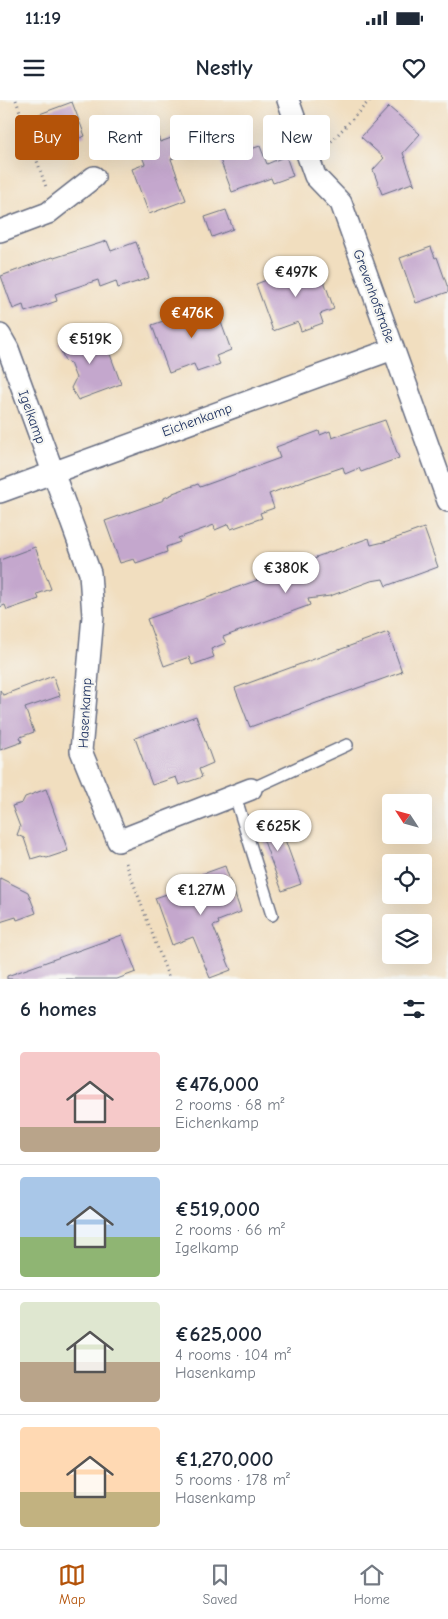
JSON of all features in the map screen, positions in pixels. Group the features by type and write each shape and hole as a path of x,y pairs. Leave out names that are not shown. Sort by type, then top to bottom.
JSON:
{"street":[{"name":"Grevenhofstraße","path":"288,100 314,176 341,203 448,501"},
{"path":"0,231 48,213 94,177"},
{"name":"Igelkamp","path":"0,335 8,350 53,472"},
{"name":"Eichenkamp","path":"0,492 393,349"},
{"name":"Hasenkamp","path":"53,472 90,573 92,616 81,751 118,841"},
{"path":"118,841 243,793"}],"lane":[{"path":"272,914 243,793 348,745"}],"path":[{"path":"16,100 54,208"},
{"path":"310,164 370,100"},
{"path":"118,841 169,979"}],"building":[{"path":"72,102 77,115 37,115"},
{"path":"389,107 420,134 403,153 415,186 412,183 382,194 373,170 384,158 361,137"},
{"path":"79,120 85,136 79,138"},
{"path":"170,138 170,160 186,200 149,214 132,169 145,164 143,160 160,160 160,142"},
{"path":"260,146 263,160 265,160 267,164 276,160 287,160 293,176 273,183 271,178 232,192 220,160 253,160 253,148"},
{"path":"226,210 233,229 212,237 205,217"},
{"path":"107,241 111,251 136,242 149,278 118,288 116,281 100,287 98,280 55,294 57,301 25,312 23,305 13,309 1,276 53,257"},
{"path":"431,247 435,258 437,257 448,292 416,303 400,258"},
{"path":"317,261 334,309 320,314 323,323 301,331 298,322 273,331 256,284"},
{"path":"214,303 231,350 216,356 220,364 197,372 194,364 169,373 152,325"},
{"path":"101,330 121,384 78,400 71,388 76,378 70,363 65,361 59,345"},
{"path":"385,420 399,458 361,472 359,468 345,474 343,467 305,480 269,494 274,508 260,513 262,518 231,529 229,524 215,530 214,525 178,538 180,542 166,547 167,552 136,563 134,559 120,563 105,521 164,500 164,498 173,493 198,484 200,487 280,458 276,447 319,431 320,435 330,431 332,438"},
{"path":"424,528 438,567 386,586 383,579 371,581 330,596 308,599 310,605 223,637 226,643 211,649 214,657 192,665 189,657 164,666 147,619 369,538 371,545"},
{"path":"35,547 51,589 37,594 39,599 7,610 5,605 0,607 0,560"},
{"path":"388,632 402,672 250,727 235,688"},
{"path":"53,676 60,696 25,708 34,732 20,737 22,742 0,750 0,690 3,695"},
{"path":"196,716 213,763 199,769 202,777 179,785 176,777 152,785 135,738"},
{"path":"46,789 68,851 47,858 41,856 31,859 24,838 17,835 20,827 12,806 22,803 25,797"},
{"path":"275,812 301,884 282,891 256,819"},
{"path":"225,866 241,912 218,921 219,924 213,926 231,970 210,978 193,937 172,945 155,898 179,890 178,887 201,878 200,875"},
{"path":"0,878 28,892 36,913 17,920 16,917 0,922"},
{"path":"122,935 136,972 117,979 7,979 7,976"}]}
